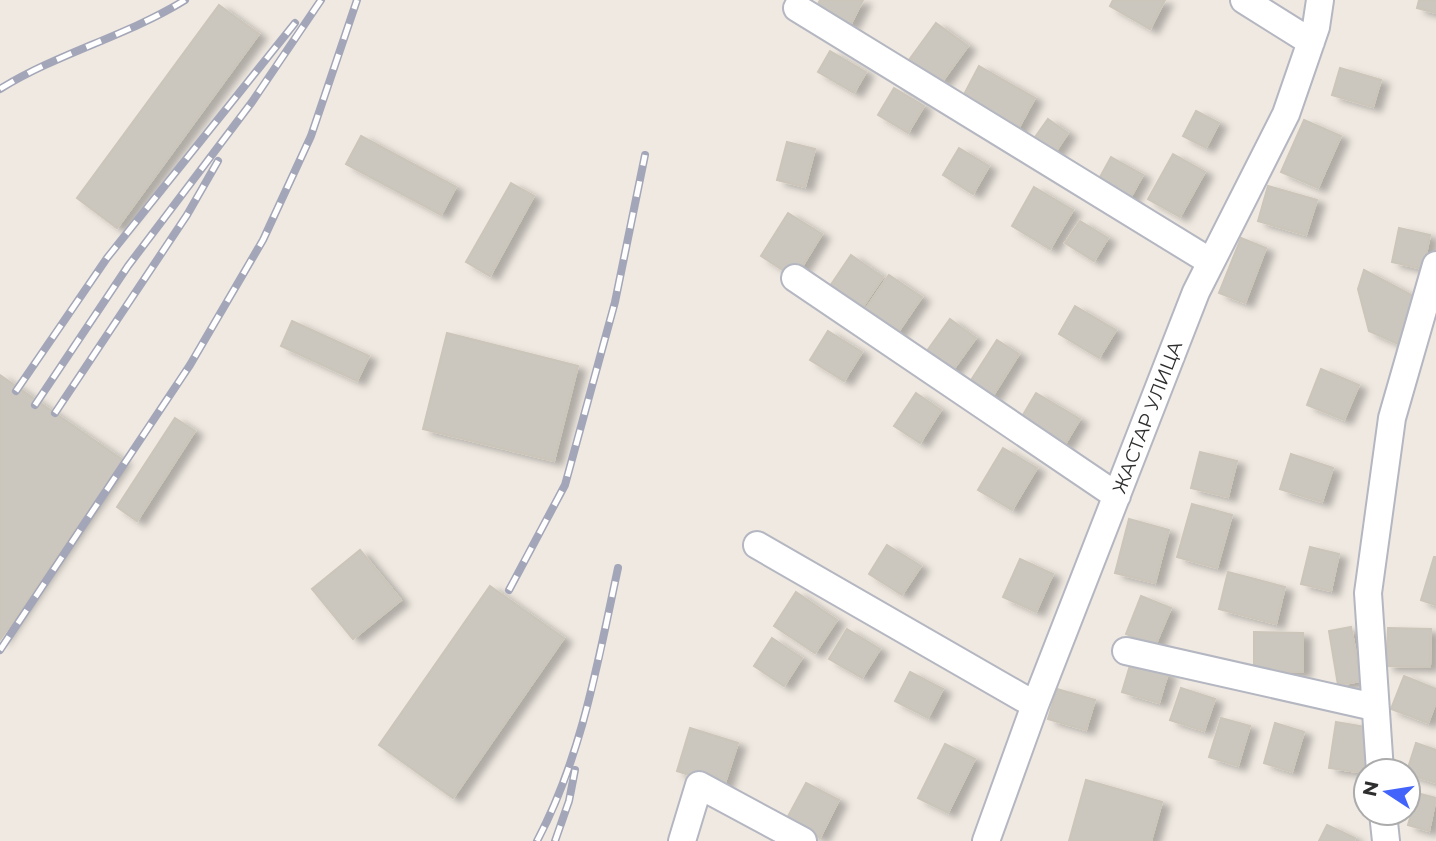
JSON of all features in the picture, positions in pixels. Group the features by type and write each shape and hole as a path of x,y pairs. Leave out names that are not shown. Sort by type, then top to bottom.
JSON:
{"street":[{"path":"1244,0 1311,42"},
{"name":"ЖАСТАР УЛИЦА","path":"986,841 1035,705 1196,292 1286,114 1316,27 1320,0"},
{"path":"797,8 1211,262"},
{"path":"1379,757 1368,593 1392,418 1436,265"},
{"path":"795,278 1117,496"},
{"path":"757,545 1035,705"},
{"path":"1126,651 1374,706"},
{"path":"682,841 699,785 803,841"}],"building":[{"path":"820,0 863,0 850,26 816,8"},
{"path":"1113,0 1165,0 1150,29 1110,6"},
{"path":"1419,0 1436,0 1436,13 1417,8"},
{"path":"219,5 259,34 117,228 77,198"},
{"path":"936,23 968,46 941,83 909,60"},
{"path":"830,51 866,72 854,93 818,72"},
{"path":"979,66 1035,98 1016,133 960,102"},
{"path":"1340,68 1381,80 1373,107 1332,95"},
{"path":"894,88 924,106 908,133 878,115"},
{"path":"1196,111 1219,123 1206,148 1183,136"},
{"path":"1048,119 1068,133 1054,154 1033,140"},
{"path":"1304,120 1341,136 1318,188 1281,172"},
{"path":"361,136 456,187 441,215 346,164"},
{"path":"787,142 815,149 805,187 777,180"},
{"path":"959,148 989,166 973,194 943,175"},
{"path":"1173,154 1205,172 1180,217 1148,199"},
{"path":"1111,157 1143,175 1127,204 1095,186"},
{"path":"511,183 534,196 490,276 466,262"},
{"path":"1268,186 1317,200 1306,235 1258,221"},
{"path":"1034,187 1073,210 1050,249 1012,226"},
{"path":"788,213 822,234 795,278 761,256"},
{"path":"1080,221 1108,238 1094,261 1065,243"},
{"path":"1399,228 1430,235 1423,269 1392,262"},
{"path":"1241,238 1266,248 1245,303 1219,293"},
{"path":"851,255 883,277 858,314 826,292"},
{"path":"1364,270 1417,298 1398,344 1369,331 1358,289"},
{"path":"889,275 922,297 896,335 863,313"},
{"path":"1075,306 1116,330 1099,358 1059,334"},
{"path":"950,319 976,338 950,374 924,355"},
{"path":"292,321 369,356 357,381 281,346"},
{"path":"828,331 862,352 844,381 810,360"},
{"path":"447,333 578,366 554,461 423,429"},
{"path":"997,340 1019,354 991,399 968,385"},
{"path":"1321,369 1359,385 1344,420 1307,405"},
{"path":"0,375 123,460 0,640"},
{"path":"916,393 941,410 920,443 894,426"},
{"path":"1036,393 1080,419 1064,446 1020,420"},
{"path":"175,418 195,431 137,521 117,507"},
{"path":"1003,448 1037,468 1012,510 978,490"},
{"path":"1200,452 1237,461 1228,497 1191,488"},
{"path":"1291,454 1333,468 1322,502 1280,489"},
{"path":"1192,504 1232,515 1217,568 1177,557"},
{"path":"1129,519 1169,530 1155,583 1115,573"},
{"path":"887,545 921,566 902,595 869,574"},
{"path":"1310,547 1339,554 1331,591 1301,584"},
{"path":"360,550 401,600 353,639 312,589"},
{"path":"1436,557 1436,605 1421,600"},
{"path":"1020,559 1053,574 1036,612 1003,597"},
{"path":"1228,572 1285,587 1276,624 1219,609"},
{"path":"490,586 564,638 453,798 379,745"},
{"path":"796,592 837,620 815,653 774,626"},
{"path":"1141,596 1171,608 1155,646 1126,634"},
{"path":"1351,627 1361,681 1338,685 1329,631"},
{"path":"1388,628 1431,629 1430,667 1386,666"},
{"path":"847,629 880,649 862,678 829,659"},
{"path":"1254,632 1303,633 1303,672 1254,672"},
{"path":"772,638 802,658 784,686 754,666"},
{"path":"1131,662 1168,673 1159,703 1122,692"},
{"path":"910,672 943,689 928,718 895,701"},
{"path":"1404,676 1436,689 1436,702 1428,723 1391,709"},
{"path":"1181,688 1215,699 1204,731 1170,720"},
{"path":"1057,689 1095,700 1086,730 1048,719"},
{"path":"1221,718 1250,726 1238,766 1209,757"},
{"path":"1336,722 1372,728 1368,757 1352,757 1352,771 1329,768"},
{"path":"1275,723 1304,732 1292,772 1264,763"},
{"path":"690,728 738,743 724,786 677,771"},
{"path":"1416,743 1436,750 1436,783 1422,778 1422,757 1412,757"},
{"path":"945,744 975,759 948,813 918,798"},
{"path":"1086,780 1162,802 1151,841 1069,841"},
{"path":"806,783 839,800 820,838 786,820"},
{"path":"1422,794 1436,798 1429,831 1415,827 1422,827"},
{"path":"1327,825 1355,838 1354,841 1319,841"}],"railway":[{"path":"0,89 22,76 140,24 185,0"},
{"path":"35,405 128,266 252,102 321,0"},
{"path":"0,650 190,365 263,240 311,136 357,0"},
{"path":"16,391 107,258 295,23"},
{"path":"509,590 565,485 615,302 645,155"},
{"path":"55,413 187,215 218,161"},
{"path":"537,841 553,809 577,742 618,568"},
{"path":"555,841 569,801 575,770"}]}
